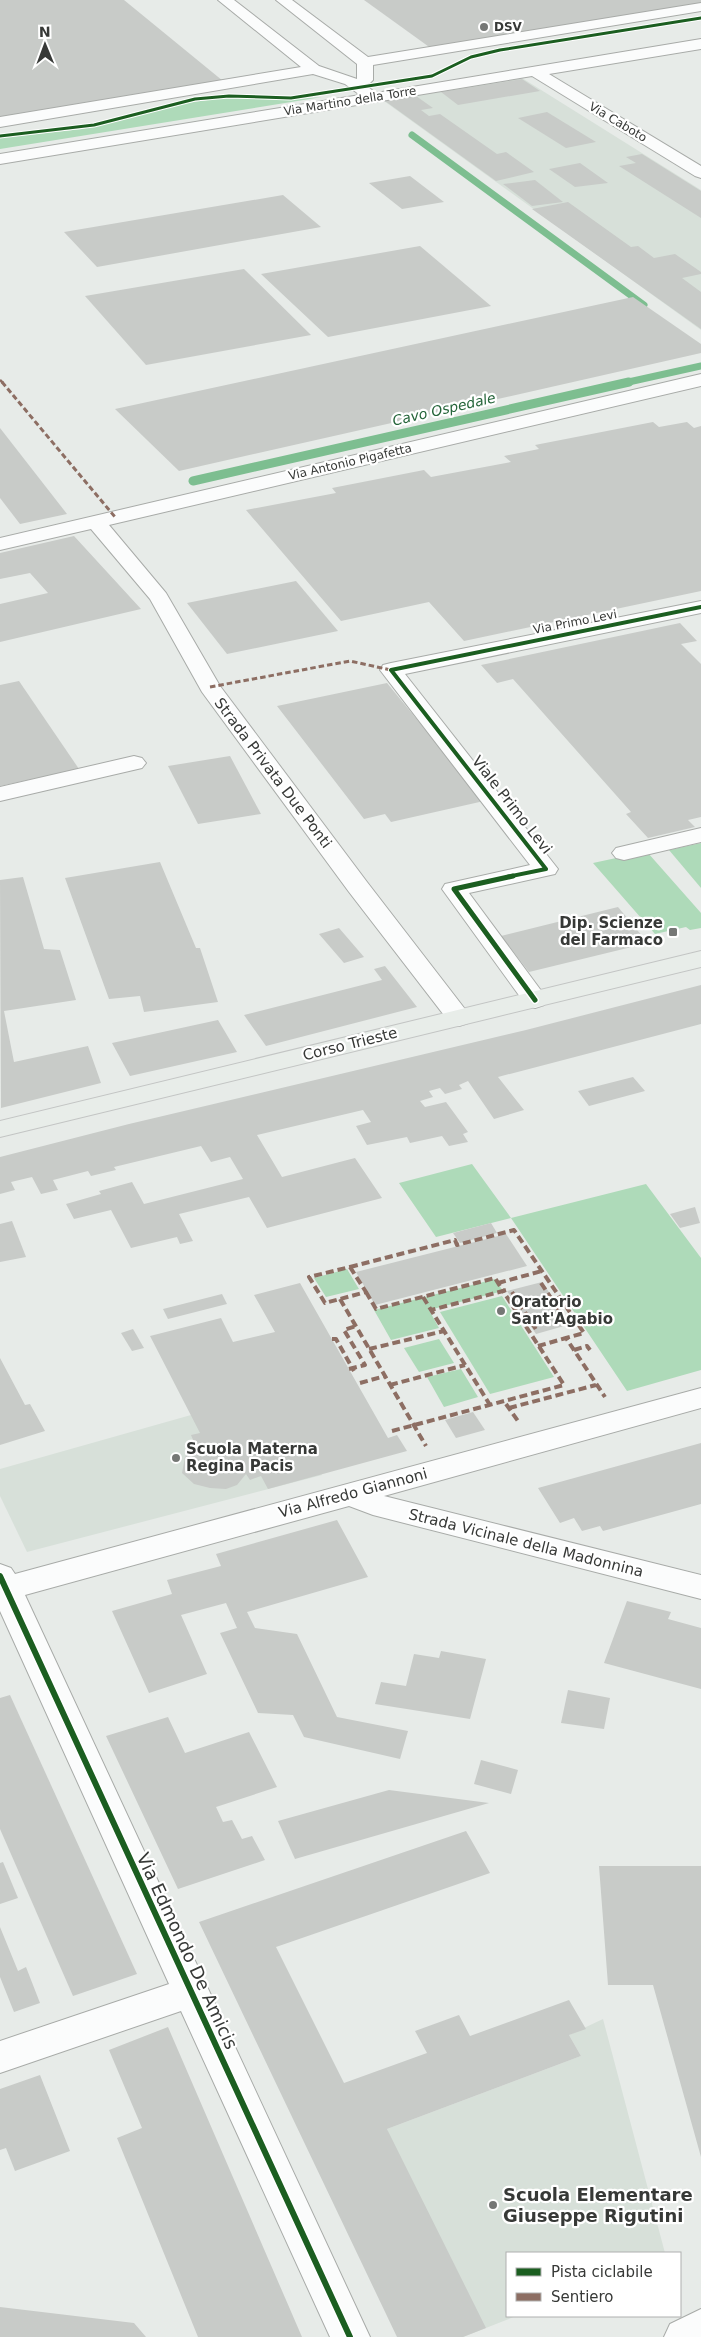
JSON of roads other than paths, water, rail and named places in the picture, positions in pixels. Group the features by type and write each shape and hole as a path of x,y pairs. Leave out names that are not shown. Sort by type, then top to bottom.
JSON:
{"main road":[{"name":"Corso Trieste","path":"0,1129 701,959"}],"street":[{"path":"225,0 314,69 350,81 378,96"},
{"path":"283,0 365,62 701,7"},
{"name":"Via Martino della Torre","path":"0,159 701,44"},
{"path":"365,62 364,80 378,96"},
{"path":"0,122 314,69"},
{"name":"Via Caboto","path":"534,71 701,173"},
{"name":"Via Antonio Pigafetta","path":"0,544 701,380"},
{"name":"Strada Privata Due Ponti","path":"96,522 159,596 210,688 358,887 459,1018"},
{"name":"Via Primo Levi","path":"454,658 701,607"},
{"name":"Viale Primo Levi","path":"454,658 391,670 546,869 454,889 535,1000"},
{"path":"0,794 134,763"},
{"path":"624,853 701,835"},
{"name":"Via Alfredo Giannoni","path":"2,1585 352,1494 701,1398"},
{"name":"Strada Vicinale della Madonnina","path":"352,1494 373,1504 701,1587"},
{"name":"Via Edmondo De Amicis","path":"2,1585 350,2337"},
{"path":"0,2057 191,1992"},
{"path":"684,2337 701,2328"}],"waterway":[{"name":"Cavo Ospedale","path":"412,135 644,305"},
{"name":"Cavo Ospedale","path":"624,383 701,366"},
{"name":"Cavo Ospedale","path":"193,481 629,382"}],"place":[{"name":"DSV","path":"484,27"},
{"name":"Dip. Scienze del Farmaco","path":"673,932"},
{"name":"Oratorio Sant'Agabio","path":"501,1311"},
{"name":"Scuola Materna Regina Pacis","path":"176,1458"},
{"name":"Scuola Elementare Giuseppe Rigutini","path":"493,2205"}]}
